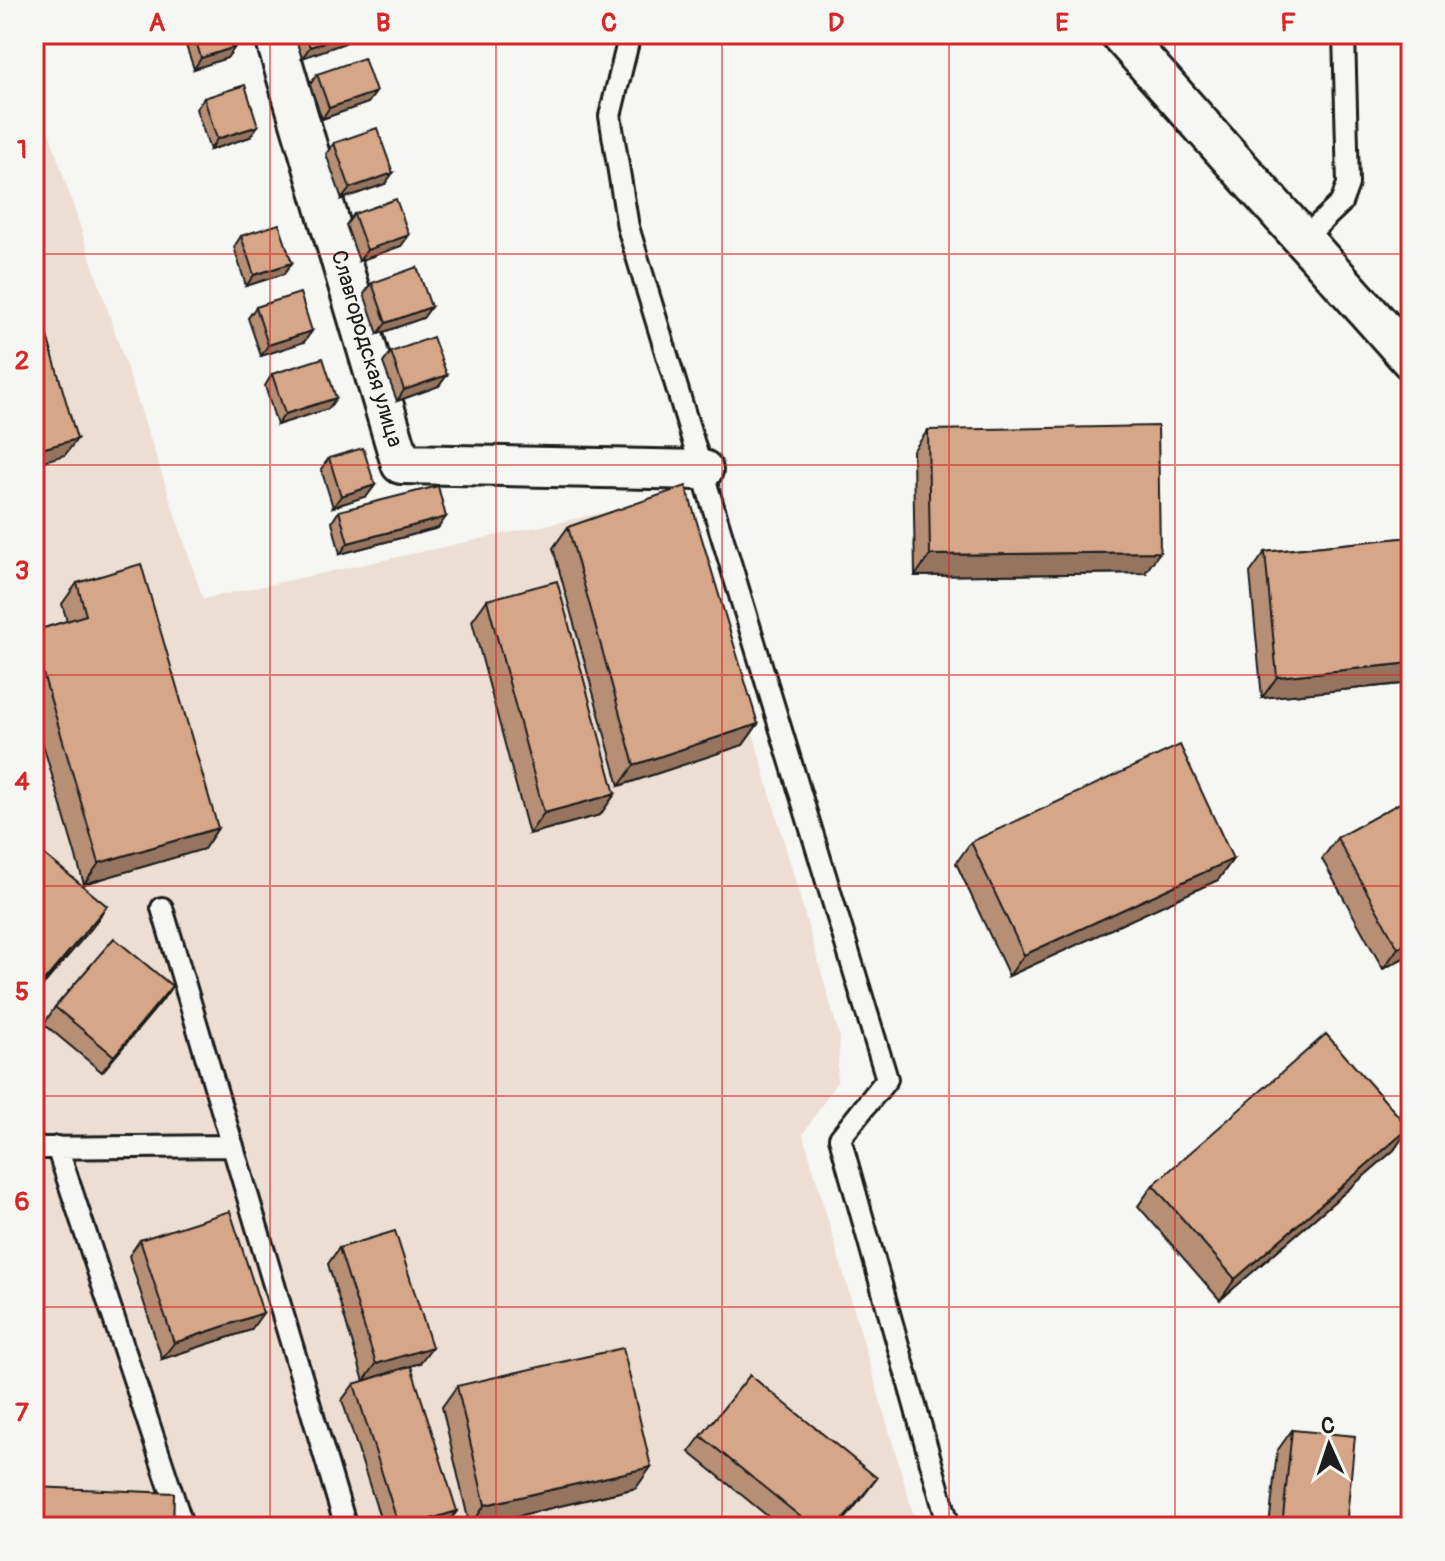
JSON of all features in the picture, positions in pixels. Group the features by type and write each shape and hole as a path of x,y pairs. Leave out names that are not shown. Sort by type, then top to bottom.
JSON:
{"street":[{"name":"Славгородская улица","path":"274,34 401,464 703,470"},
{"path":"1120,34 1411,360"}],"lane":[{"path":"630,34 610,116 628,227 887,1079 840,1138 949,1527"},
{"path":"1302,240 1341,203 1348,184 1344,34"},
{"path":"162,908 346,1527"},
{"path":"34,1148 233,1146"},
{"path":"57,1147 183,1527"}],"shaded area":[{"path":"34,87 203,599 685,495 840,1038 837,1081 803,1134 917,1527 34,1527"}],"building":[{"path":"194,34 231,34 235,47 201,58"},
{"path":"305,34 348,34 310,47"},
{"path":"364,58 376,92 329,108 317,74"},
{"path":"245,85 258,126 217,139 204,98"},
{"path":"377,128 393,173 350,188 334,143"},
{"path":"396,199 409,235 367,250 354,214"},
{"path":"279,224 292,263 254,275 241,236"},
{"path":"417,267 431,307 386,323 372,283"},
{"path":"34,291 77,439 34,451"},
{"path":"300,293 312,331 268,345 256,307"},
{"path":"433,337 447,375 404,390 391,352"},
{"path":"323,358 336,398 285,414 272,374"},
{"path":"1158,426 1160,552 930,555 928,430"},
{"path":"363,448 375,485 341,496 329,458"},
{"path":"438,486 446,517 348,543 339,511"},
{"path":"686,486 758,724 634,765 568,527"},
{"path":"1411,537 1411,663 1277,677 1265,552"},
{"path":"141,564 218,828 99,863 34,643 34,631 86,615 77,583"},
{"path":"557,581 615,794 544,813 487,600"},
{"path":"1180,745 1233,859 1024,955 971,842"},
{"path":"1411,797 1411,941 1398,948 1337,838"},
{"path":"34,846 107,906 34,993"},
{"path":"114,938 172,986 114,1056 55,1007"},
{"path":"1326,1034 1409,1128 1235,1279 1153,1185"},
{"path":"230,1211 263,1313 174,1343 140,1240"},
{"path":"395,1231 432,1347 376,1364 339,1248"},
{"path":"623,1348 651,1467 485,1505 457,1386"},
{"path":"411,1366 457,1511 399,1527 354,1384"},
{"path":"750,1375 877,1478 837,1527 813,1527 701,1436"},
{"path":"1292,1430 1355,1436 1346,1527 1282,1527"},
{"path":"34,1487 174,1493 173,1527 34,1527"}]}
